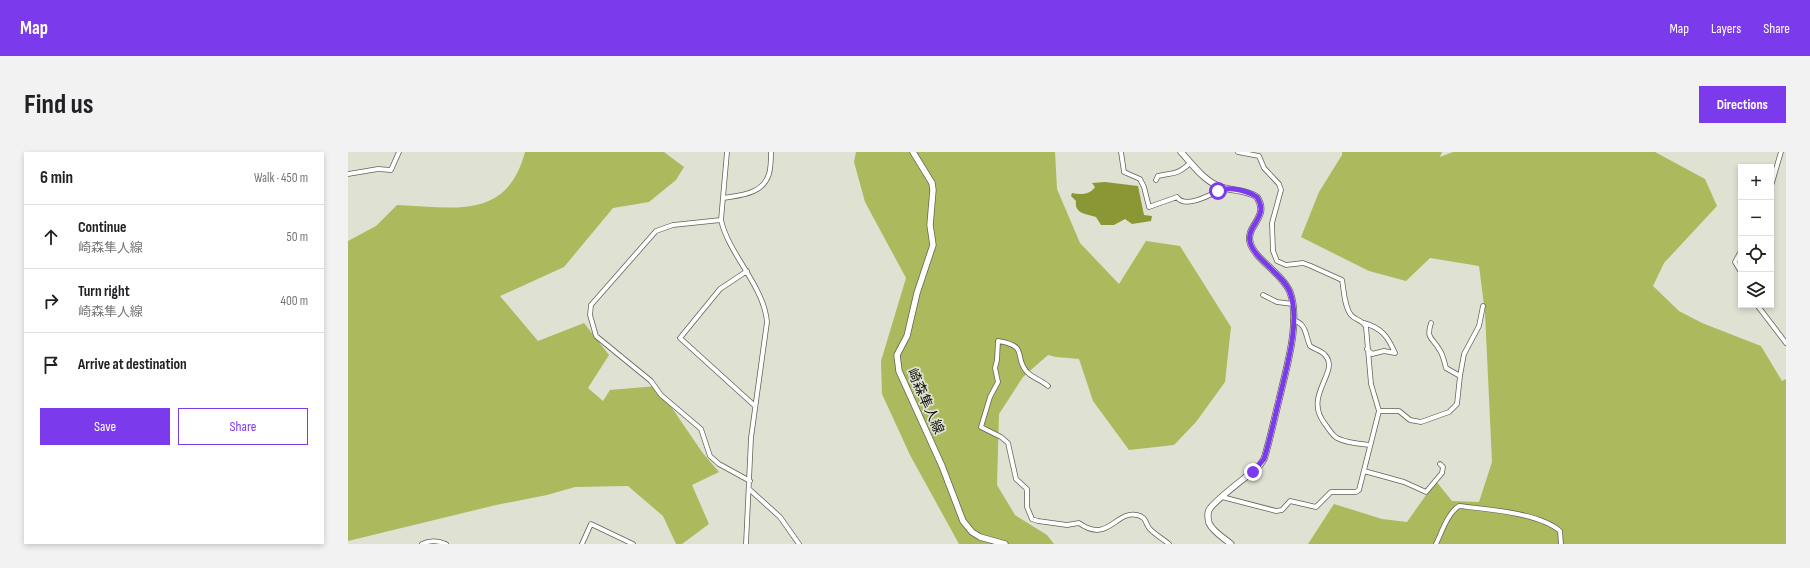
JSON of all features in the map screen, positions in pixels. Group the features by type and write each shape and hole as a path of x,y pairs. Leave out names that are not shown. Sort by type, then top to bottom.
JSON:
{"main road":[{"name":"崎森隼人線","path":"912,152 932,183 933,190 930,225 933,245 917,293 907,336 897,355 899,371 942,466 963,521 972,532 980,537 1005,544"},
{"path":"1181,152 1204,177 1224,188 1250,193 1257,197 1259,201 1260,214 1250,234 1250,242 1255,252 1289,290 1294,304 1290,354 1264,459 1253,472 1222,497 1210,509 1208,519 1212,528 1231,544"}],"street":[{"path":"348,174 378,169 391,170 399,152"},
{"path":"727,152 721,220 723,228 747,271 766,312 767,322 751,438 746,544"},
{"path":"724,198 749,194 764,185 769,173 771,152"},
{"path":"1121,152 1124,172 1140,179 1144,187 1149,207 1177,197 1184,203 1196,200 1224,188"},
{"path":"1238,152 1261,154 1264,168 1279,184 1281,190 1272,223 1274,255 1277,261 1286,265 1303,263 1342,280 1346,302 1351,315 1364,323 1377,327 1384,332 1395,354 1384,350 1372,354 1367,349"},
{"path":"1774,176 1781,152"},
{"path":"1156,180 1158,176 1172,175 1179,172 1190,163"},
{"path":"721,220 673,225 656,231 591,305 590,315 596,336 651,381 661,395 700,429 710,456 719,464 750,481"},
{"path":"1738,256 1735,262 1738,267"},
{"path":"747,271 720,289 680,338 755,406"},
{"path":"1263,294 1277,302 1294,304"},
{"path":"1379,411 1399,411 1414,422 1420,422 1449,412 1457,404 1464,354 1479,326 1483,306"},
{"path":"1758,308 1786,343"},
{"path":"1293,320 1299,322 1303,326 1310,346 1326,356 1329,363 1328,373 1318,397 1317,406 1321,420 1338,439 1370,446"},
{"path":"1222,497 1276,512 1282,510 1290,501 1316,507 1331,492 1356,492 1359,490 1379,411 1371,384 1367,349 1367,333 1364,323"},
{"path":"1431,323 1428,333 1430,339 1441,352 1446,368 1460,376"},
{"path":"1048,386 1026,371 1020,353 1014,345 998,341 995,368 998,382 990,397 981,427 1002,437 1008,443 1016,479 1027,489 1027,507 1032,519 1038,522 1067,525 1079,523 1090,533 1103,534 1111,532 1124,518 1132,514 1146,520 1149,528 1169,544"},
{"path":"1364,471 1404,482 1426,492 1442,473 1443,467 1440,464"},
{"path":"749,489 780,517 799,544"},
{"path":"1436,544 1452,511 1459,506 1494,510 1534,518 1550,523 1560,531 1561,544"},
{"path":"582,544 591,524 633,544"},
{"path":"422,544 429,541 440,541 446,544"}],"shaded area":[{"path":"525,152 664,152 684,167 676,180 649,202 613,208 564,267 500,296 538,341 584,323 609,355 588,388 603,401 610,390 657,386 702,452 719,472 692,485 709,524 682,544 676,544 663,516 628,486 575,487 547,495 496,505 348,541 348,241 376,226 397,205 457,207 475,205 491,200 505,190 517,174"},
{"path":"856,152 1055,152 1057,189 1080,243 1119,284 1146,241 1180,246 1231,327 1225,382 1196,422 1174,445 1129,450 1093,401 1079,359 1048,355 1023,377 999,414 997,485 1015,515 1047,535 1054,544 959,544 910,455 882,394 881,361 906,278 865,202 854,162"},
{"path":"1342,152 1442,152 1440,157 1453,152 1655,152 1705,179 1717,206 1664,263 1653,286 1679,311 1702,323 1761,346 1782,381 1786,379 1786,544 1308,544 1334,504 1382,519 1407,522 1436,481 1452,501 1479,502 1492,462 1485,313 1479,266 1430,258 1406,281 1369,271 1301,237 1319,192 1342,155"},
{"path":"1105,182 1138,186 1144,215 1152,216 1151,221 1132,224 1125,219 1114,225 1101,225 1096,217 1079,211 1077,209 1076,201 1071,196 1072,193 1088,193 1095,187 1092,183"}],"route":[{"path":"1218,191 1224,188 1250,193 1257,197 1261,206 1258,220 1250,234 1249,238 1251,246 1284,283 1289,290 1294,304 1293,336 1290,354 1267,449 1264,459 1253,472"}]}
